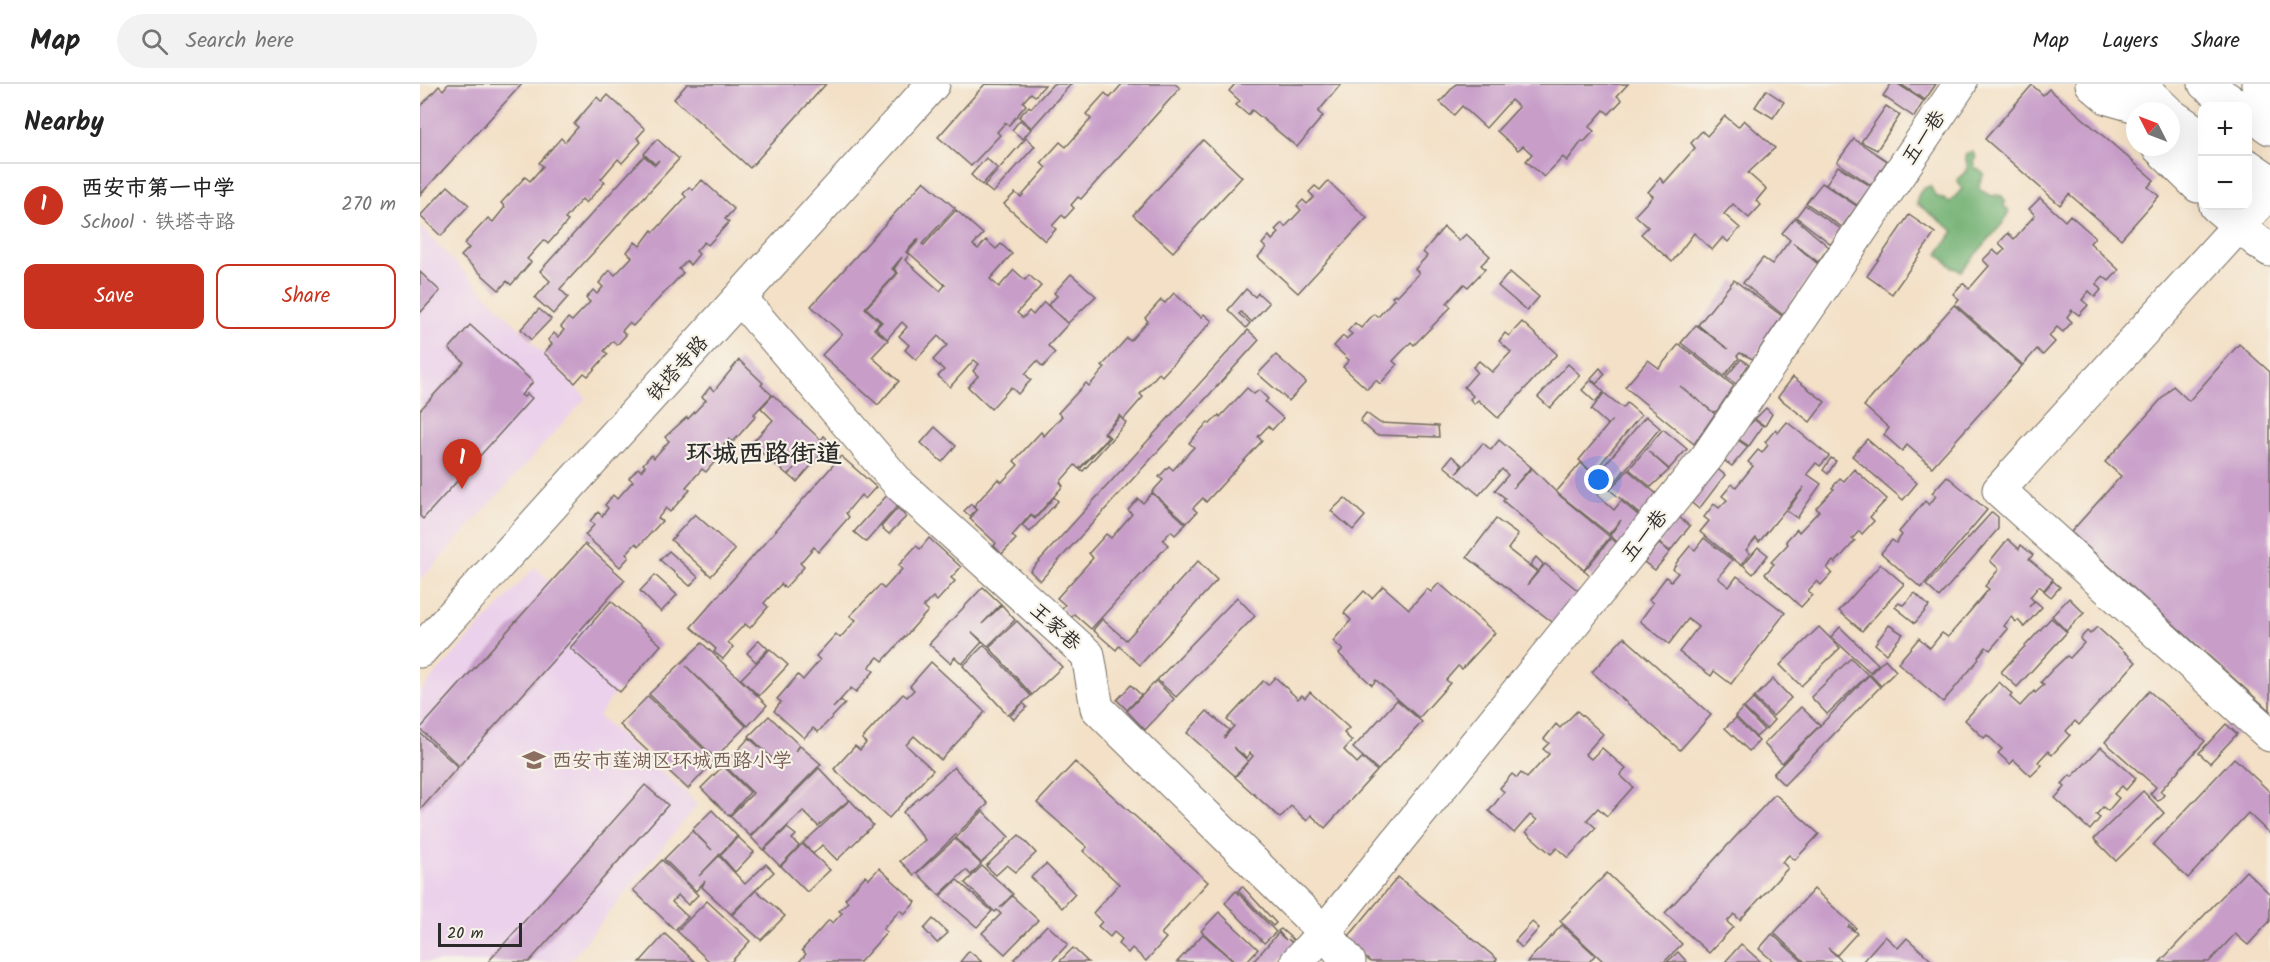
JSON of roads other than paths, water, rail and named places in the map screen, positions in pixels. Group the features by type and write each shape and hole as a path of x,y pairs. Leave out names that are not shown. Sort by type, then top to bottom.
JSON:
{"street":[{"name":"铁塔寺路","path":"420,651 933,84"},
{"name":"五一巷","path":"1297,962 1324,933 1707,457 1960,84"},
{"path":"2139,84 2156,102"},
{"path":"2205,84 2232,102"},
{"path":"2258,84 2270,92"},
{"path":"2100,91 2132,102"},
{"path":"2100,91 2126,116"},
{"path":"2252,116 2270,128"},
{"path":"2180,122 2198,133"},
{"path":"2180,136 2198,167"},
{"path":"2167,156 2198,187"},
{"path":"2252,169 2270,181"},
{"path":"2252,196 2270,190"},
{"path":"2217,210 1999,490 2270,735"},
{"path":"2221,210 2270,250"},
{"name":"王家巷","path":"741,298 900,484 1088,655 1097,708 1324,933 1349,962"}],"place":[{"name":"西安市第一中学","path":"462,489"},
{"name":"西安市莲湖区环城西路小学","path":"534,760"}],"district":[{"name":"环城西路街道","path":"764,453"}]}
